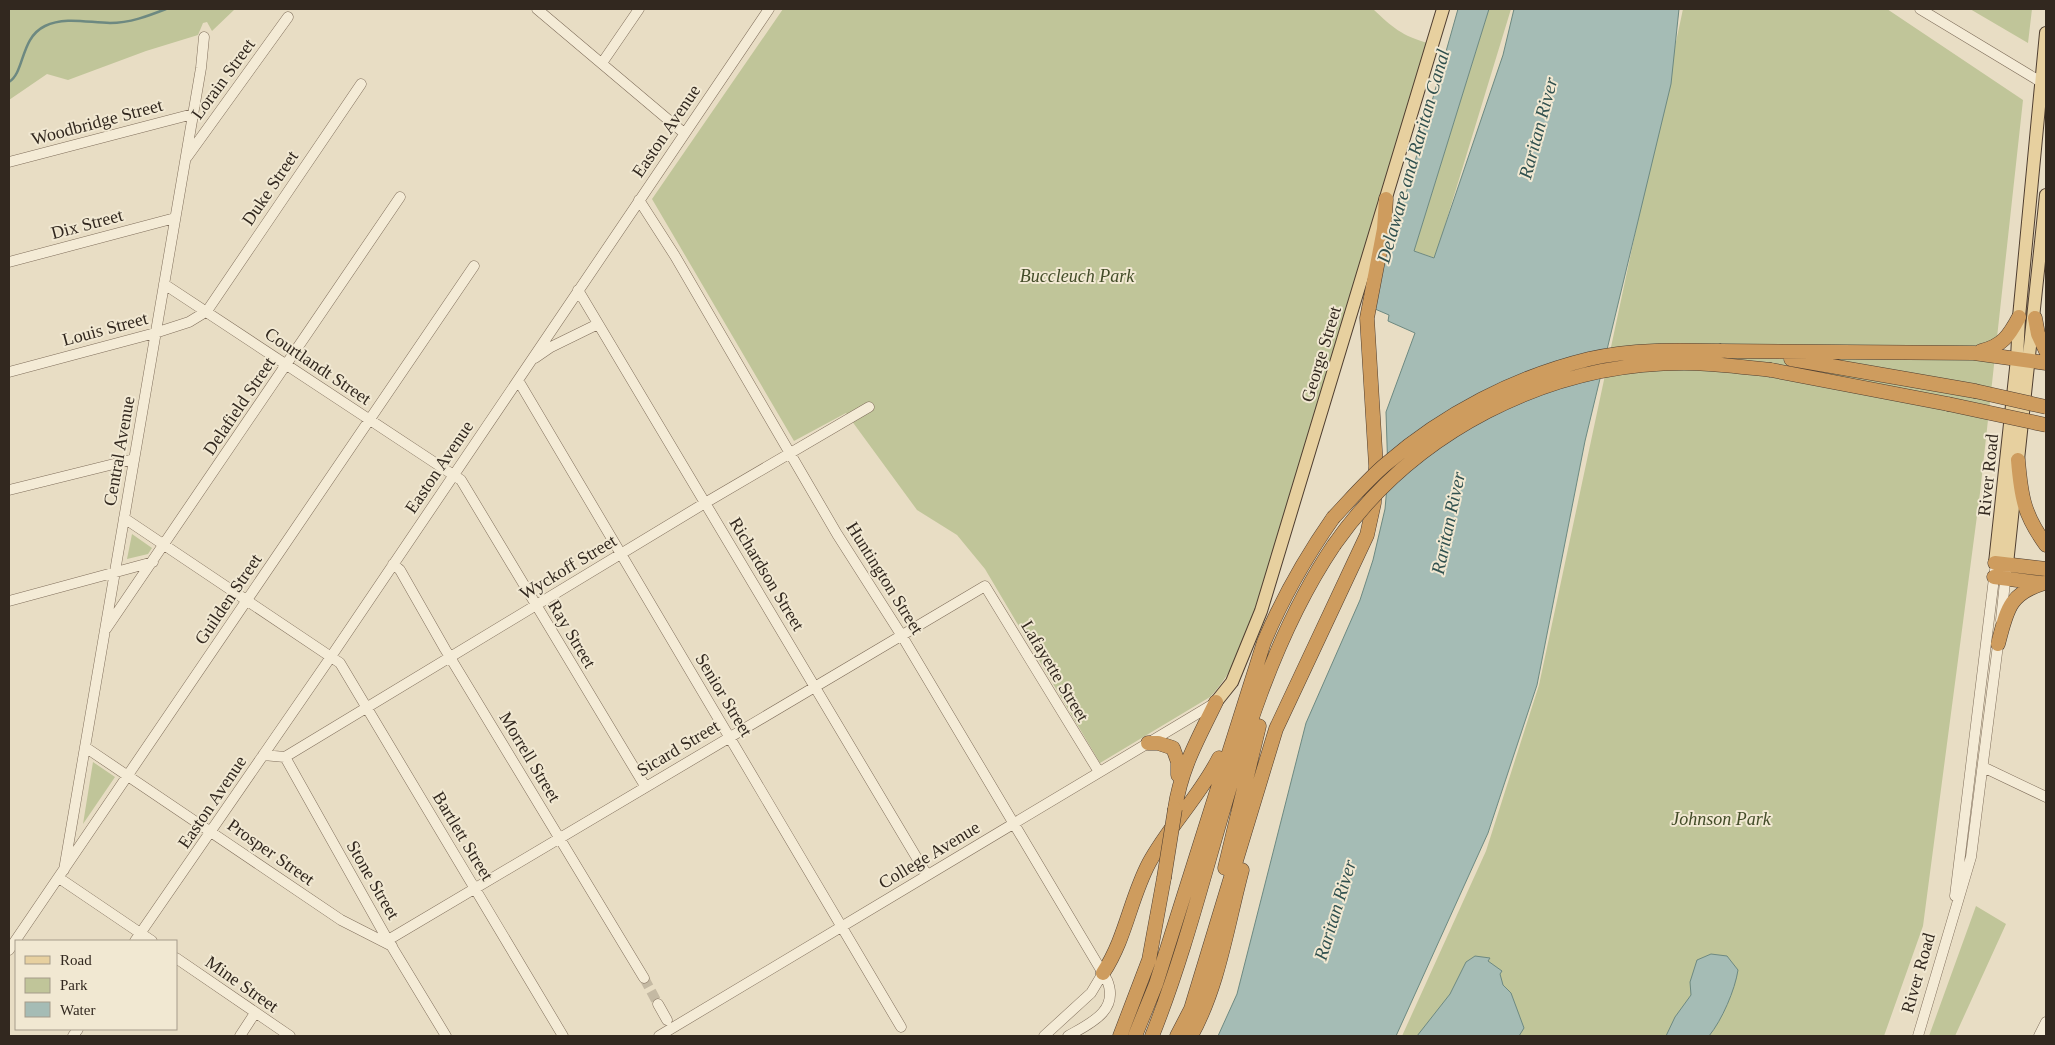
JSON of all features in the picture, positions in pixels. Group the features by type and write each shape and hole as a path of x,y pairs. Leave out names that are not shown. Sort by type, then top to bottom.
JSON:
{"highway":[{"path":"1204,959 1276,730 1358,558 1367,535 1374,503 1376,466 1367,318 1384,229 1386,198"},
{"path":"1974,353 1995,348 2003,342 2019,317"},
{"path":"2035,318 2038,334 2046,351"},
{"path":"1135,1036 1156,984 1236,724 1264,642 1282,599 1299,568 1333,518 1384,465 1409,444 1450,416 1484,398 1538,375 1590,359 1653,351 1721,351 1781,354 1974,353 2046,363"},
{"path":"1781,354 1975,391 2046,407"},
{"path":"1152,1036 1174,980 1253,716 1292,618 1334,545 1355,516 1410,461 1444,436 1504,402 1546,386 1587,374 1622,368 1685,363 1771,370 2046,425"},
{"path":"2018,460 2021,495 2032,526 2046,545"},
{"path":"2001,564 2046,569"},
{"path":"2000,578 2045,584"},
{"path":"1998,644 2010,604 2022,592 2045,584"},
{"path":"1184,1033 1204,959 1233,830 1261,720 1292,618"},
{"path":"1178,783 1185,764 1216,702"},
{"path":"1103,973 1118,947 1147,865 1208,780 1236,724"},
{"path":"1184,1033 1207,1003 1276,730"},
{"path":"1120,1036 1149,960 1164,878 1178,783 1178,762 1173,748 1158,742 1148,743"}],"main road":[{"name":"George Street","path":"1216,702 1232,682 1261,612 1443,9"},
{"name":"River Road","path":"2001,564 2018,460 2024,359 2019,317 2043,82 2046,33"},
{"name":"River Road","path":"2001,564 2024,359 2035,318 2046,195"}],"street":[{"path":"537,9 684,133"},
{"path":"602,63 639,9"},
{"name":"Easton Avenue","path":"138,937 331,657 769,9"},
{"path":"1920,9 2043,82"},
{"name":"Lorain Street","path":"185,160 288,17"},
{"name":"Central Avenue","path":"61,874 115,572 193,114 204,37"},
{"name":"Duke Street","path":"207,311 361,84"},
{"name":"Woodbridge Street","path":"9,162 193,114"},
{"name":"Delafield Street","path":"104,632 400,197"},
{"name":"Huntington Street","path":"639,200 791,453 837,534 902,636 1103,973 1110,987 1110,999 1105,1011 1094,1022 1068,1036"},
{"name":"Dix Street","path":"9,262 174,218"},
{"name":"Guilden Street","path":"16,940 474,266"},
{"name":"Courtlandt Street","path":"164,284 454,475"},
{"name":"Richardson Street","path":"578,290 927,875"},
{"name":"Louis Street","path":"9,372 155,333 189,322 207,311"},
{"path":"530,362 551,347 598,324"},
{"name":"Senior Street","path":"518,380 902,1027"},
{"name":"Wyckoff Street","path":"285,757 705,503 869,407"},
{"path":"9,490 134,458"},
{"name":"Ray Street","path":"454,475 461,480 645,786"},
{"name":"Bartlett Street","path":"124,518 340,663 563,1036"},
{"path":"9,602 153,562"},
{"name":"Morrell Street","path":"393,564 400,570 644,978"},
{"name":"River Road","path":"1918,1036 1971,857 1998,644 2001,564"},
{"name":"River Road","path":"1952,919 2000,578"},
{"name":"Sicard Street","path":"390,943 645,786 985,586"},
{"name":"Lafayette Street","path":"985,586 1099,772"},
{"name":"College Avenue","path":"659,1036 1216,702"},
{"name":"Prosper Street","path":"85,747 341,920 390,943"},
{"path":"263,755 285,757"},
{"name":"Stone Street","path":"285,757 390,943 446,1036"},
{"path":"1983,767 2046,796"},
{"path":"61,874 138,937"},
{"name":"Mine Street","path":"178,959 290,1036"},
{"path":"1044,1036 1091,992 1103,973"},
{"path":"658,1004 667,1020"},
{"path":"240,1036 255,1013"},
{"path":"2039,1036 2046,1022"}],"green space":[{"path":"9,9 235,9 212,31 207,22 203,23 198,35 146,51 68,80 47,74 9,100"},
{"name":"Buccleuch Park","path":"783,9 1373,9 1398,30 1428,43 1255,614 1242,647 1225,678 1210,697 1100,763 985,569 957,535 917,510 846,413 794,441 652,199"},
{"path":"1489,9 1511,9 1435,258 1414,251"},
{"name":"Johnson Park","path":"1683,9 1887,9 2023,100 1980,493 1923,926 1884,1036 1402,1036 1486,851 1539,685"},
{"path":"1970,9 2032,9 2028,43"},
{"path":"132,534 152,548 148,554 127,559"},
{"path":"93,762 115,777 83,824"},
{"path":"1976,906 2006,924 1955,1036 1929,1036"}],"water":[{"name":"Raritan River","path":"1458,9 1489,9 1414,251 1434,258 1503,55 1514,9 1679,9 1671,84 1585,441 1537,685 1488,833 1396,1036 1218,1036 1237,994 1306,723 1360,600 1373,560 1385,509 1388,475 1386,412 1415,333 1388,321 1389,315 1375,309 1388,239 1393,235 1401,211"},
{"path":"1711,954 1727,956 1738,970 1731,995 1719,1022 1709,1036 1666,1036 1675,1017 1691,995 1690,982 1697,960"},
{"path":"1475,956 1490,958 1488,961 1502,971 1500,974 1503,985 1511,993 1524,1028 1519,1036 1417,1036 1450,994 1466,962"}],"waterway":[{"path":"9,82 18,71 31,38 45,26 61,21 125,22 146,17 166,9"}],"tunnel":[{"path":"644,978 658,1004"}],"water label":[{"name":"Delaware and Raritan Canal","path":"1413,156"}]}
